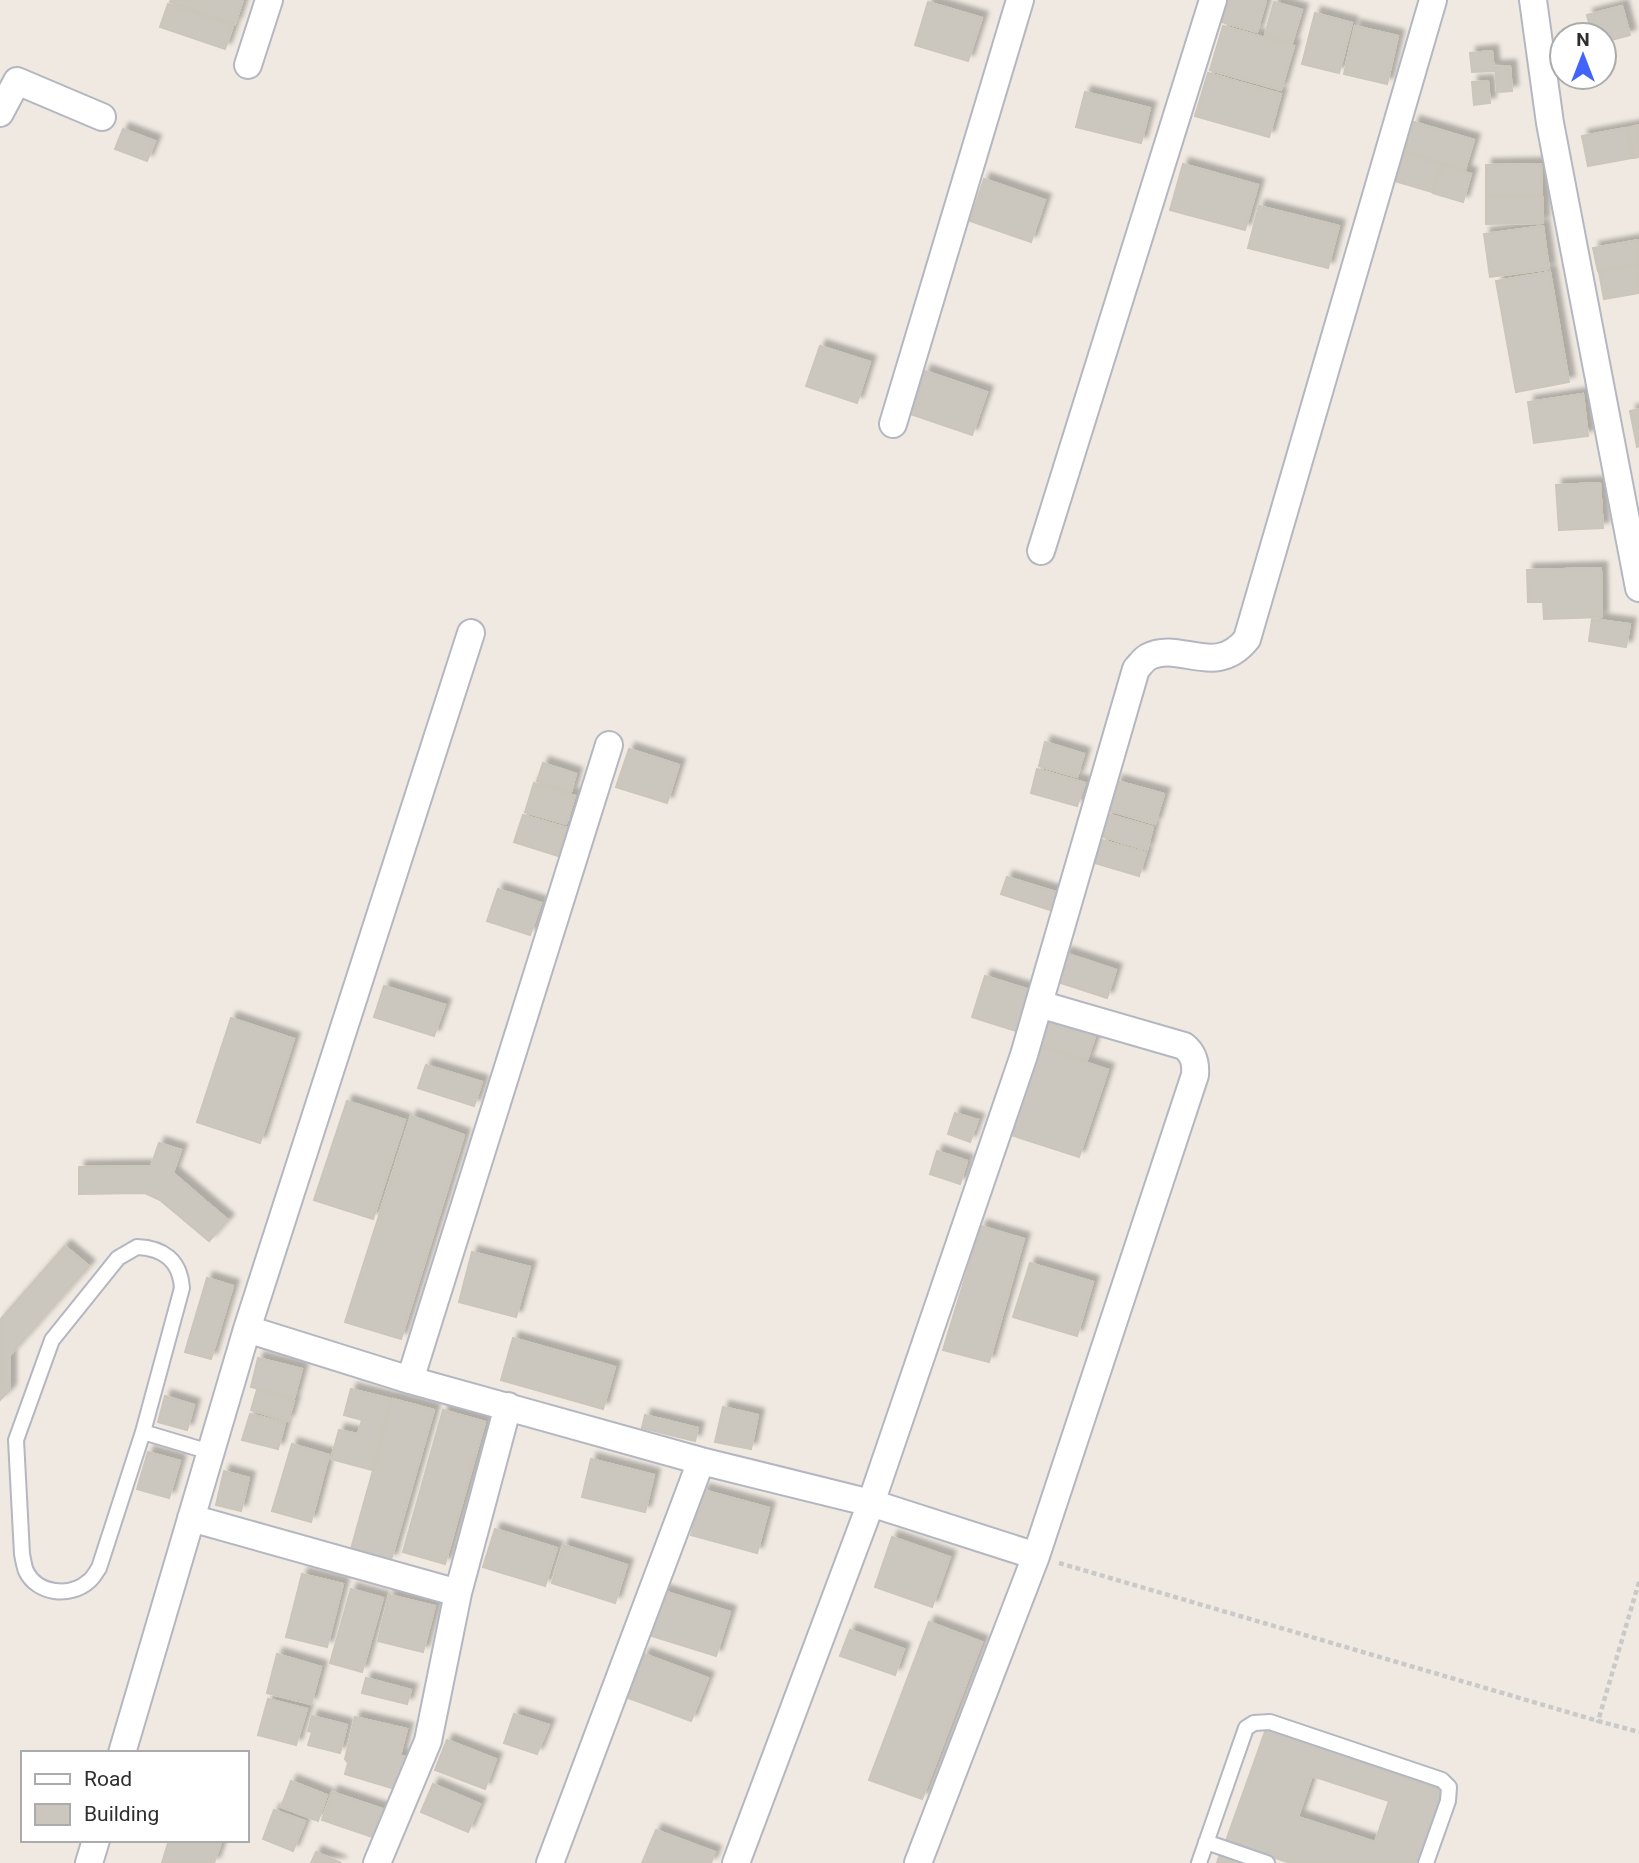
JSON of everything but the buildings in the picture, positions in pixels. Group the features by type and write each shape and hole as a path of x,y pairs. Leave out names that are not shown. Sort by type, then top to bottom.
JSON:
{"street":[{"path":"248,65 269,0"},
{"path":"893,424 1020,0"},
{"path":"1041,551 1213,0"},
{"path":"736,1863 871,1503 1024,1055 1136,669 1145,658 1160,653 1209,658 1225,656 1237,650 1247,639 1433,0"},
{"path":"1533,0 1550,123 1639,588"},
{"path":"0,113 17,81 102,117"},
{"path":"123,1751 247,1329 471,633"},
{"path":"410,1380 609,745"},
{"path":"918,1863 1036,1556 1195,1075 1196,1066 1190,1051 1184,1046 1040,1004"},
{"path":"247,1329 410,1380 701,1461 871,1503 1036,1556"},
{"path":"377,1863 428,1741 458,1593 508,1406"},
{"path":"550,1863 701,1461"},
{"path":"191,1518 458,1593"},
{"path":"89,1863 95,1842"}],"lane":[{"path":"137,1247 152,1248 166,1255 180,1274 182,1288 143,1432 99,1568 89,1581 69,1591 56,1592 41,1586 26,1572 22,1554 16,1440 52,1340 118,1258 137,1247"},
{"path":"143,1432 210,1452"},
{"path":"1199,1863 1246,1728 1254,1723 1270,1722 1442,1780 1449,1787 1448,1801 1426,1863"},
{"path":"1206,1842 1267,1863"}],"path":[{"path":"1036,1556 1639,1732"},
{"path":"1598,1721 1639,1582"}]}
